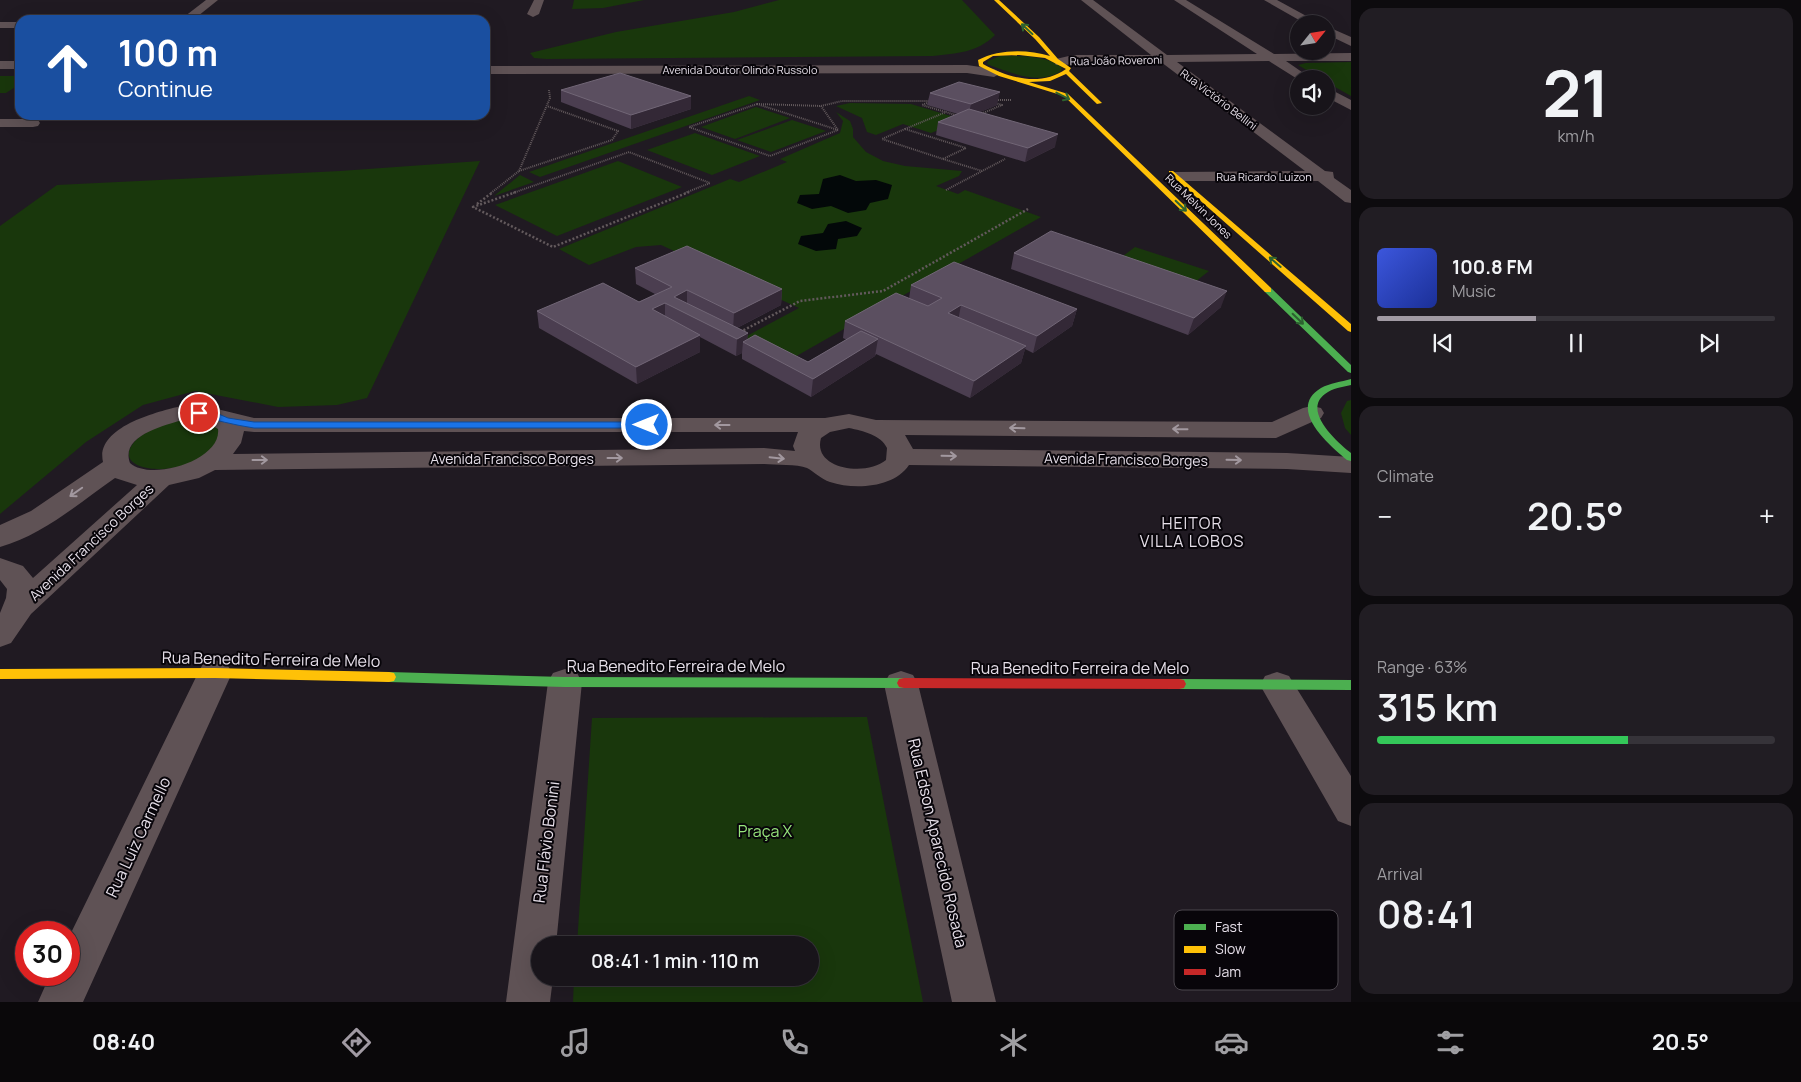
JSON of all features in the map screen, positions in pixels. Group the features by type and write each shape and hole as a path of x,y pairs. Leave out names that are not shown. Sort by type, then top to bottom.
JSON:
{"street":[{"path":"193,15 213,0"},
{"path":"532,14 539,0"},
{"path":"996,0 1037,38 1108,112"},
{"name":"Rua Victório Bellini","path":"1086,0 1351,198"},
{"path":"1179,0 1292,70"},
{"path":"1269,0 1298,15"},
{"path":"0,25 15,25"},
{"path":"1335,34 1351,42"},
{"path":"1002,54 1008,47 1008,42"},
{"path":"1002,54 1030,54 1061,65 1062,75 1044,79 1018,78 994,73 981,65 980,61 984,58 1002,54"},
{"name":"Rua João Roveroni","path":"1061,65 1073,59 1351,57"},
{"name":"Avenida Doutor Olindo Russolo","path":"490,65 956,63 984,58"},
{"path":"0,65 15,65"},
{"name":"Avenida Doutor Olindo Russolo","path":"490,70 967,69 994,73"},
{"path":"0,71 15,71"},
{"name":"Rua Melvin Jones","path":"1018,78 1024,82 1066,95 1351,370"},
{"path":"1335,96 1351,106"},
{"path":"0,123 33,123"},
{"name":"Rua Melvin Jones","path":"1163,164 1351,329"},
{"name":"Rua Ricardo Luizon","path":"1176,177 1351,176"},
{"path":"1351,382 1340,383 1323,390 1314,400 1312,413 1319,430 1336,448 1351,458"},
{"path":"226,420 232,429 231,440 224,451 211,462 196,470 161,478 132,476 122,471 116,465 115,455 119,444 130,434 145,424 163,418 190,413 214,415 226,420 254,425 824,425 849,421 875,427 1276,430 1312,413"},
{"path":"824,425 814,430 805,444 807,453 813,461 822,469 835,474 864,478 888,471 896,465 900,457 899,448 895,440 875,427"},
{"name":"Avenida Francisco Borges","path":"211,462 764,456 813,461"},
{"name":"Avenida Francisco Borges","path":"900,457 1287,461 1351,465"},
{"path":"0,538 41,517 116,465"},
{"name":"Avenida Francisco Borges","path":"0,635 10,624 21,606 161,478"},
{"path":"0,568 17,578 23,590 21,606"},
{"name":"Rua Benedito Ferreira de Melo","path":"0,674 215,673 565,682 1351,685"},
{"name":"Rua Luiz Carmello","path":"60,1002 215,673"},
{"name":"Rua Flávio Bonini","path":"528,1002 565,682"},
{"name":"Rua Edson Aparecido Rosada","path":"901,684 974,1002"},
{"path":"1278,685 1351,809"}],"path":[{"path":"519,171 550,98 549,84"},
{"path":"955,92 1002,105 969,118 922,105 932,101 955,92"},
{"path":"986,100 1015,100"},
{"path":"838,130 770,156 689,127 756,104 820,106 842,101 932,101"},
{"path":"756,104 838,130"},
{"path":"473,207 519,171 612,140 618,131 547,106"},
{"path":"820,106 838,130"},
{"path":"946,112 882,139 982,171"},
{"path":"906,129 966,148 943,158"},
{"path":"629,152 710,183 553,247 473,207 629,152"},
{"path":"946,190 1005,159"},
{"path":"735,335 800,301 883,291 1028,209"}],"green space":[{"path":"574,0 644,0 603,8 572,9"},
{"path":"779,0 962,0 995,35 974,49 933,56 547,59 534,58 530,53 616,32 734,12"},
{"path":"1000,56 1040,58 1062,67 1061,71 1053,75 1044,77 1024,76 987,64 988,61"},
{"path":"1351,62 1351,96 1335,87 1335,70 1307,70 1298,65 1306,63"},
{"path":"0,76 15,76 15,87 6,93 0,93"},
{"path":"749,96 760,100 540,177 529,172"},
{"path":"850,103 911,104 964,120 931,133 903,124 876,135 867,132 862,118 836,106"},
{"path":"756,107 790,118 735,139 701,127"},
{"path":"836,112 850,121 853,137 866,152 883,161 905,166 962,171 959,176 936,186 958,194 965,190 1041,217 786,362 743,338 799,308 661,245 636,247 589,265 559,249 730,179 739,182 787,162 780,159 840,133 843,121"},
{"path":"792,120 826,131 771,152 737,140"},
{"path":"695,133 760,156 712,175 647,150"},
{"path":"480,161 367,398 337,405 278,407 195,391 143,405 86,442 0,514 0,226 57,185 340,171"},
{"path":"618,161 682,187 557,236 495,205"},
{"path":"520,175 534,182 494,196"},
{"path":"1135,247 1209,271 1186,289 1123,256"},
{"path":"1351,400 1351,435 1345,428 1341,413 1347,401"},
{"path":"182,420 202,420 215,426 219,430 218,444 197,460 183,466 155,469 146,468 132,461 129,456 130,449 136,440 158,427"},
{"name":"Praça X","path":"867,717 923,1002 573,1002 574,986 819,986 819,936 578,936 592,718"}],"shaded area":[{"path":"840,175 856,181 876,180 892,185 888,199 870,203 866,210 848,213 831,206 812,209 797,203 800,195 819,194 823,179"},
{"path":"846,221 862,228 857,236 838,239 836,249 816,251 798,244 801,236 823,233 828,224"}],"building":[{"path":"620,73 691,96 631,115 561,90"},
{"path":"959,82 1000,92 971,104 930,93"},
{"path":"969,109 1058,134 1028,148 938,122"},
{"path":"1051,231 1227,291 1194,318 1014,253"},
{"path":"687,246 782,289 734,313 687,290 674,297 748,333 737,339 665,303 652,309 700,335 636,367 537,311 603,283 639,302 672,287 635,268"},
{"path":"954,262 1077,309 1037,336 961,305 948,313 1026,346 974,381 845,321 896,293 928,306 942,298 911,285"},
{"path":"861,331 878,339 813,379 743,342 755,335 808,362"}],"traffic: fast":[{"path":"1268,290 1351,370"},
{"path":"1351,382 1333,386 1321,392 1313,404 1316,421 1322,430 1329,439 1351,458"},
{"path":"389,677 565,682 904,683"},
{"path":"1179,684 1351,685"}],"traffic: slow":[{"path":"996,0 1037,38 1056,60"},
{"path":"1002,54 1028,54 1046,57 1062,63 1069,69 1050,79 1038,81 1013,78 981,65 980,61 992,55 1002,54"},
{"path":"1067,72 1099,103"},
{"path":"1018,78 1024,82 1066,95 1268,290"},
{"path":"1171,172 1351,329"},
{"path":"0,674 215,673 389,677"}],"traffic: jam":[{"path":"904,683 1179,684"}],"district":[{"name":"HEITOR VILLA LOBOS","path":"1192,532"}],"route":[{"path":"199,413 254,425 647,425"}]}
